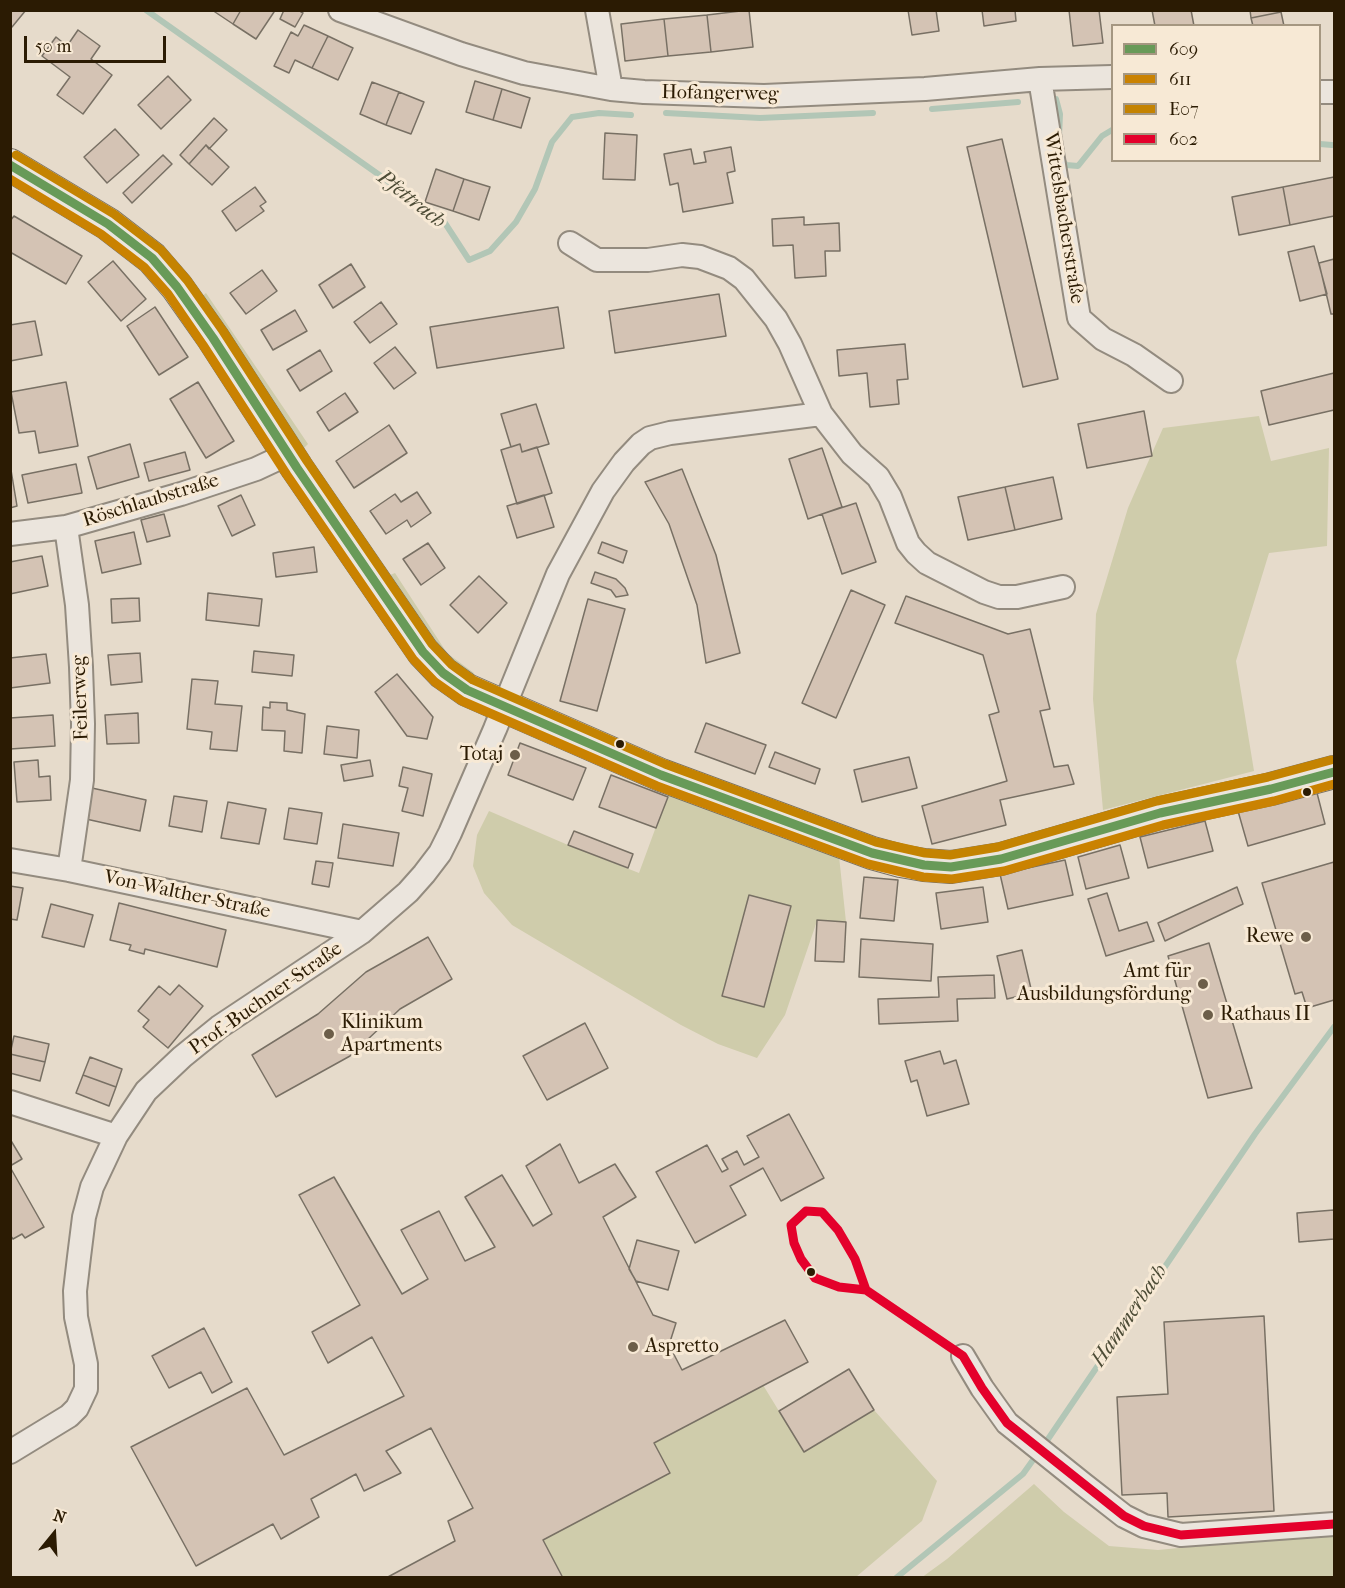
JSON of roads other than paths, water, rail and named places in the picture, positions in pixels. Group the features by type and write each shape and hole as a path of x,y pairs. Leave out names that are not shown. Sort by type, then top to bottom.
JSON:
{"main road":[{"path":"10,165 108,224 152,258 177,287 213,338 288,454 423,652 443,673 466,690 661,775 872,853 933,866 951,867 1001,859 1160,813 1272,789 1335,772"}],"street":[{"name":"Hofangerweg","path":"339,10 461,54 524,73 611,89 764,96 925,90 1040,79 1111,76"},
{"path":"597,10 611,89"},
{"name":"Wittelsbacherstraße","path":"1040,79 1079,318 1103,339 1134,355 1171,381"},
{"path":"570,243 597,260 648,260 682,255 700,257 729,268 744,279 776,319 790,344 821,414 852,454 878,477 890,497 908,543 927,563 984,592 999,597 1017,597 1063,586"},
{"name":"Prof.-Buchner-Straße","path":"10,1452 69,1416 77,1408 86,1389 86,1364 76,1317 75,1291 79,1257 84,1217 92,1187 116,1136 146,1091 208,1035 362,932 408,892 440,853 558,574 603,491 624,462 650,438 691,429 821,414"},
{"name":"Röschlaubstraße","path":"10,534 66,527 181,494 256,469 288,454"},
{"name":"Feilerweg","path":"66,527 77,615 83,724 82,780 69,870"},
{"name":"Von-Walther-Straße","path":"10,860 69,870 362,932"},
{"path":"10,1102 116,1136"},
{"path":"963,1356 1007,1423 1124,1516 1144,1526 1181,1535 1335,1524"}],"waterway":[{"name":"Pfettrach","path":"146,10 443,220 469,260 490,251 516,222 535,189 552,142 572,117 599,113 631,115"},
{"name":"Pfettrach","path":"1056,99 1060,114 1059,136"},
{"name":"Pfettrach","path":"932,109 1018,102"},
{"name":"Pfettrach","path":"666,113 760,118 873,113"},
{"name":"Pfettrach","path":"1061,158 1066,165 1078,166 1102,136 1111,131"},
{"name":"Pfettrach","path":"1321,144 1332,145"},
{"name":"Hammerbach","path":"1044,1445 1255,1134 1334,1027"},
{"name":"Hammerbach","path":"896,1578 1023,1474 1038,1453"}],"place":[{"name":"Totaj","path":"515,755"},
{"name":"Rewe","path":"1306,937"},
{"name":"Amt für Ausbildungsfördung","path":"1203,984"},
{"name":"Rathaus II","path":"1208,1015"},
{"name":"Klinikum Apartments","path":"329,1034"},
{"name":"Aspretto","path":"633,1347"}]}
